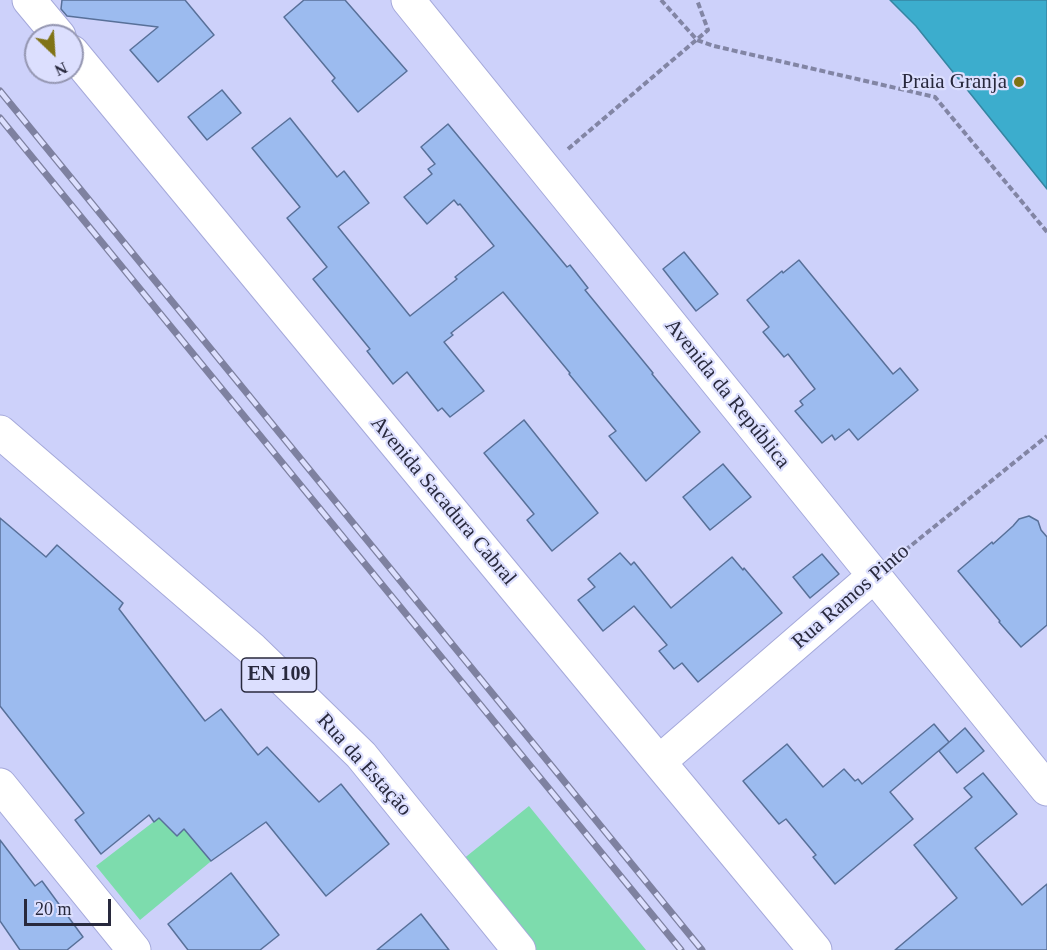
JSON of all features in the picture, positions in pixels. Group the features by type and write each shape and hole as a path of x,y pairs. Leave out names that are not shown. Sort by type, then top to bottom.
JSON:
{"street":[{"path":"29,0 49,24"},
{"name":"Avenida da República","path":"408,0 1047,789"},
{"name":"Avenida Sacadura Cabral","path":"84,67 815,950"},
{"name":"Rua da Estação","path":"1,436 252,649 361,755 519,950"},
{"name":"Rua Ramos Pinto","path":"659,762 874,576"},
{"path":"0,785 134,950"}],"path":[{"path":"662,0 697,40 714,46 935,97 1047,232"},
{"path":"561,155 708,30 697,0"},
{"name":"Rua Ramos Pinto","path":"874,576 1047,436"}],"green space":[{"path":"178,803 221,853 140,920 96,866"},
{"path":"529,806 646,950 535,950 462,860"}],"water":[{"name":"Praia Granja","path":"890,0 1047,0 1047,189 916,26"}],"building":[{"path":"62,0 185,0 214,35 158,82 130,50 158,27 67,16 61,9"},
{"path":"304,0 345,0 407,71 358,112 332,81 335,78 284,17"},
{"path":"222,90 241,113 207,140 188,117"},
{"path":"290,118 337,177 344,171 369,203 338,227 410,316 494,246 460,204 458,205 454,200 427,224 404,197 432,174 428,169 435,164 421,147 448,124 567,267 570,265 588,288 585,290 700,432 646,481 609,436 616,431 503,292 451,333 453,335 444,342 484,391 450,417 442,408 438,411 407,372 393,384 367,351 370,349 313,279 327,267 287,218 300,207 252,148"},
{"path":"684,252 718,294 696,311 663,269"},
{"path":"799,260 893,374 900,368 918,390 858,440 849,429 835,440 832,435 822,443 795,411 803,405 800,401 815,389 788,354 784,357 763,332 769,327 747,300"},
{"path":"524,420 598,513 552,551 527,520 534,514 484,453"},
{"path":"723,464 751,497 710,530 683,497"},
{"path":"1029,516 1038,521 1047,537 1047,625 1021,647 958,571 992,542 993,544 1019,519"},
{"path":"0,518 46,557 57,545 123,603 119,609 205,721 221,709 258,755 267,747 319,802 341,784 389,844 326,896 266,822 211,861 184,829 177,836 159,818 154,822 149,815 101,854 75,820 84,813 0,706"},
{"path":"620,553 631,565 634,562 671,608 732,557 782,613 698,682 682,663 674,669 659,651 667,645 634,606 603,631 578,600 595,587 588,579"},
{"path":"822,554 839,574 810,598 793,577"},
{"path":"934,724 949,742 890,792 913,819 835,884 813,857 816,855 786,819 779,824 743,781 787,744 823,787 844,769 855,781 858,779 862,784"},
{"path":"965,728 984,751 957,773 939,751"},
{"path":"983,773 1017,814 975,848 1022,905 1047,884 1047,950 895,950 957,898 914,845 972,797 964,788"},
{"path":"0,840 35,886 42,881 83,937 67,950 20,950 0,921"},
{"path":"231,873 279,935 260,950 188,950 168,924"},
{"path":"421,914 449,950 377,950"}],"railway":[{"path":"0,91 702,950"},
{"path":"0,118 681,950"}],"place":[{"name":"Praia Granja","path":"1019,82"}]}
